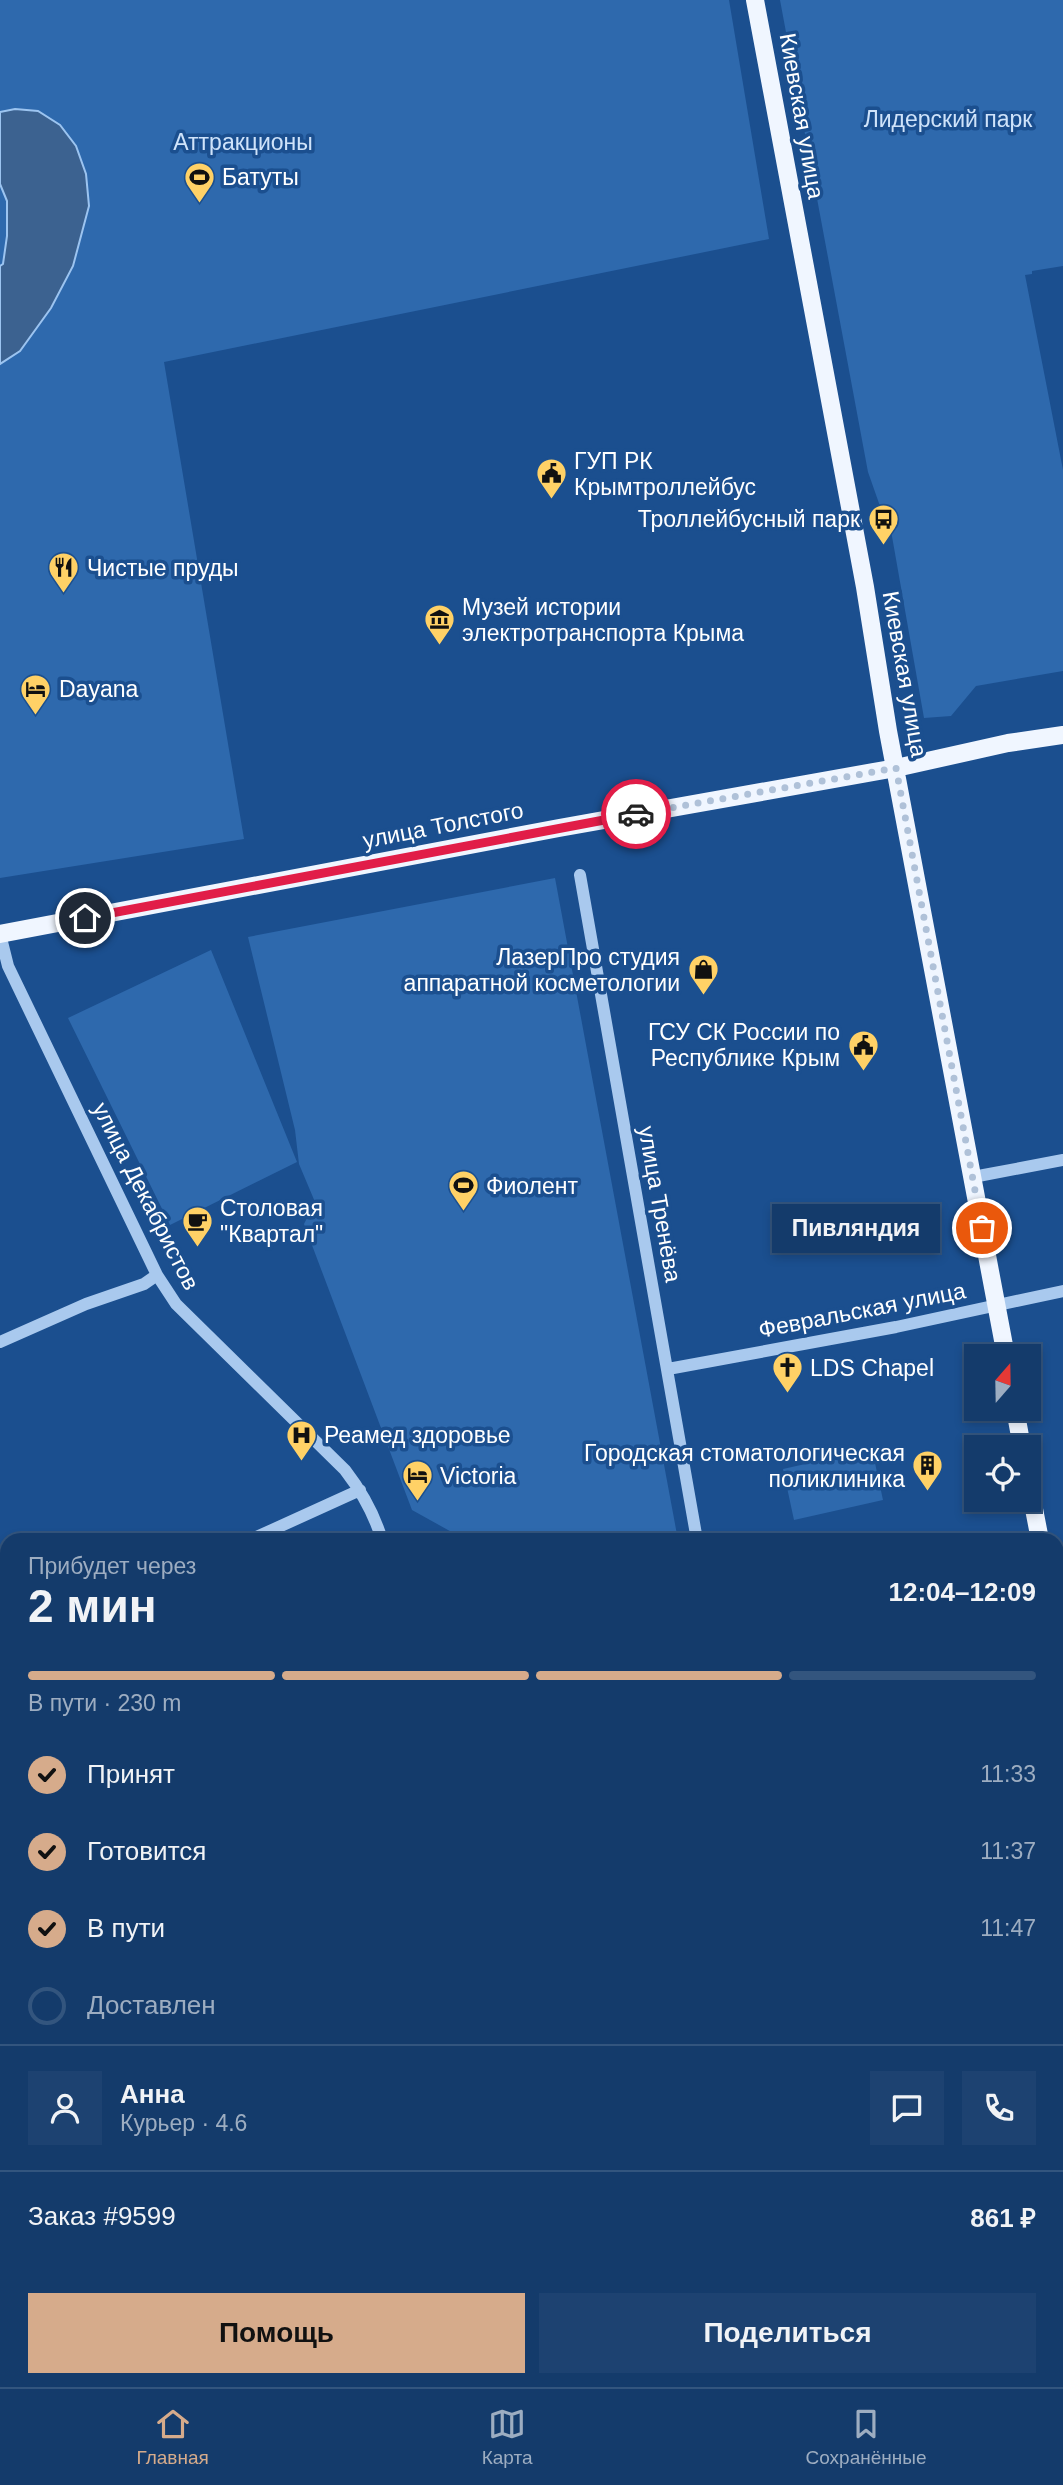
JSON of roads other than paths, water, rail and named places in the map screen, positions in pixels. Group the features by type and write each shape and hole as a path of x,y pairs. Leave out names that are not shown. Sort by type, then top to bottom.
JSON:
{"main road":[{"name":"Киевская улица","path":"755,0 1004,1344"},
{"name":"улица Толстого","path":"0,934 559,828 896,768 1008,743 1063,735"},
{"path":"1035,1512 1039,1533"}],"street":[{"name":"улица Тренёва","path":"580,875 696,1533"},
{"name":"улица Декабристов","path":"0,934 8,966 157,1275 176,1304 345,1470 376,1518 380,1533"},
{"path":"973,1177 1063,1160"},
{"path":"0,1342 86,1304 144,1284 157,1275"},
{"name":"Февральская улица","path":"668,1368 896,1327 1063,1291"},
{"path":"265,1533 360,1490"}],"place":[{"name":"Батуты","path":"199,204"},
{"name":"ГУП РК Крымтроллейбус","path":"551,501"},
{"name":"Троллейбусный парк","path":"883,546"},
{"name":"Чистые пруды","path":"64,595"},
{"name":"Музей истории электротранспорта Крыма","path":"439,647"},
{"name":"Dayana","path":"36,716"},
{"name":"ЛазерПро студия аппаратной косметологии","path":"703,997"},
{"name":"ГСУ СК России по Республике Крым","path":"863,1072"},
{"name":"Фиолент","path":"463,1213"},
{"name":"Пивляндия","path":"982,1228"},
{"name":"Столовая \"Квартал\"","path":"197,1248"},
{"name":"LDS Chapel","path":"787,1395"},
{"name":"Реамед здоровье","path":"301,1462"},
{"name":"Городская стоматологическая поликлиника","path":"928,1493"},
{"name":"Victoria","path":"417,1503"}],"park label":[{"name":"Лидерский парк","path":"948,119"},
{"name":"Аттракционы","path":"243,142"}]}
